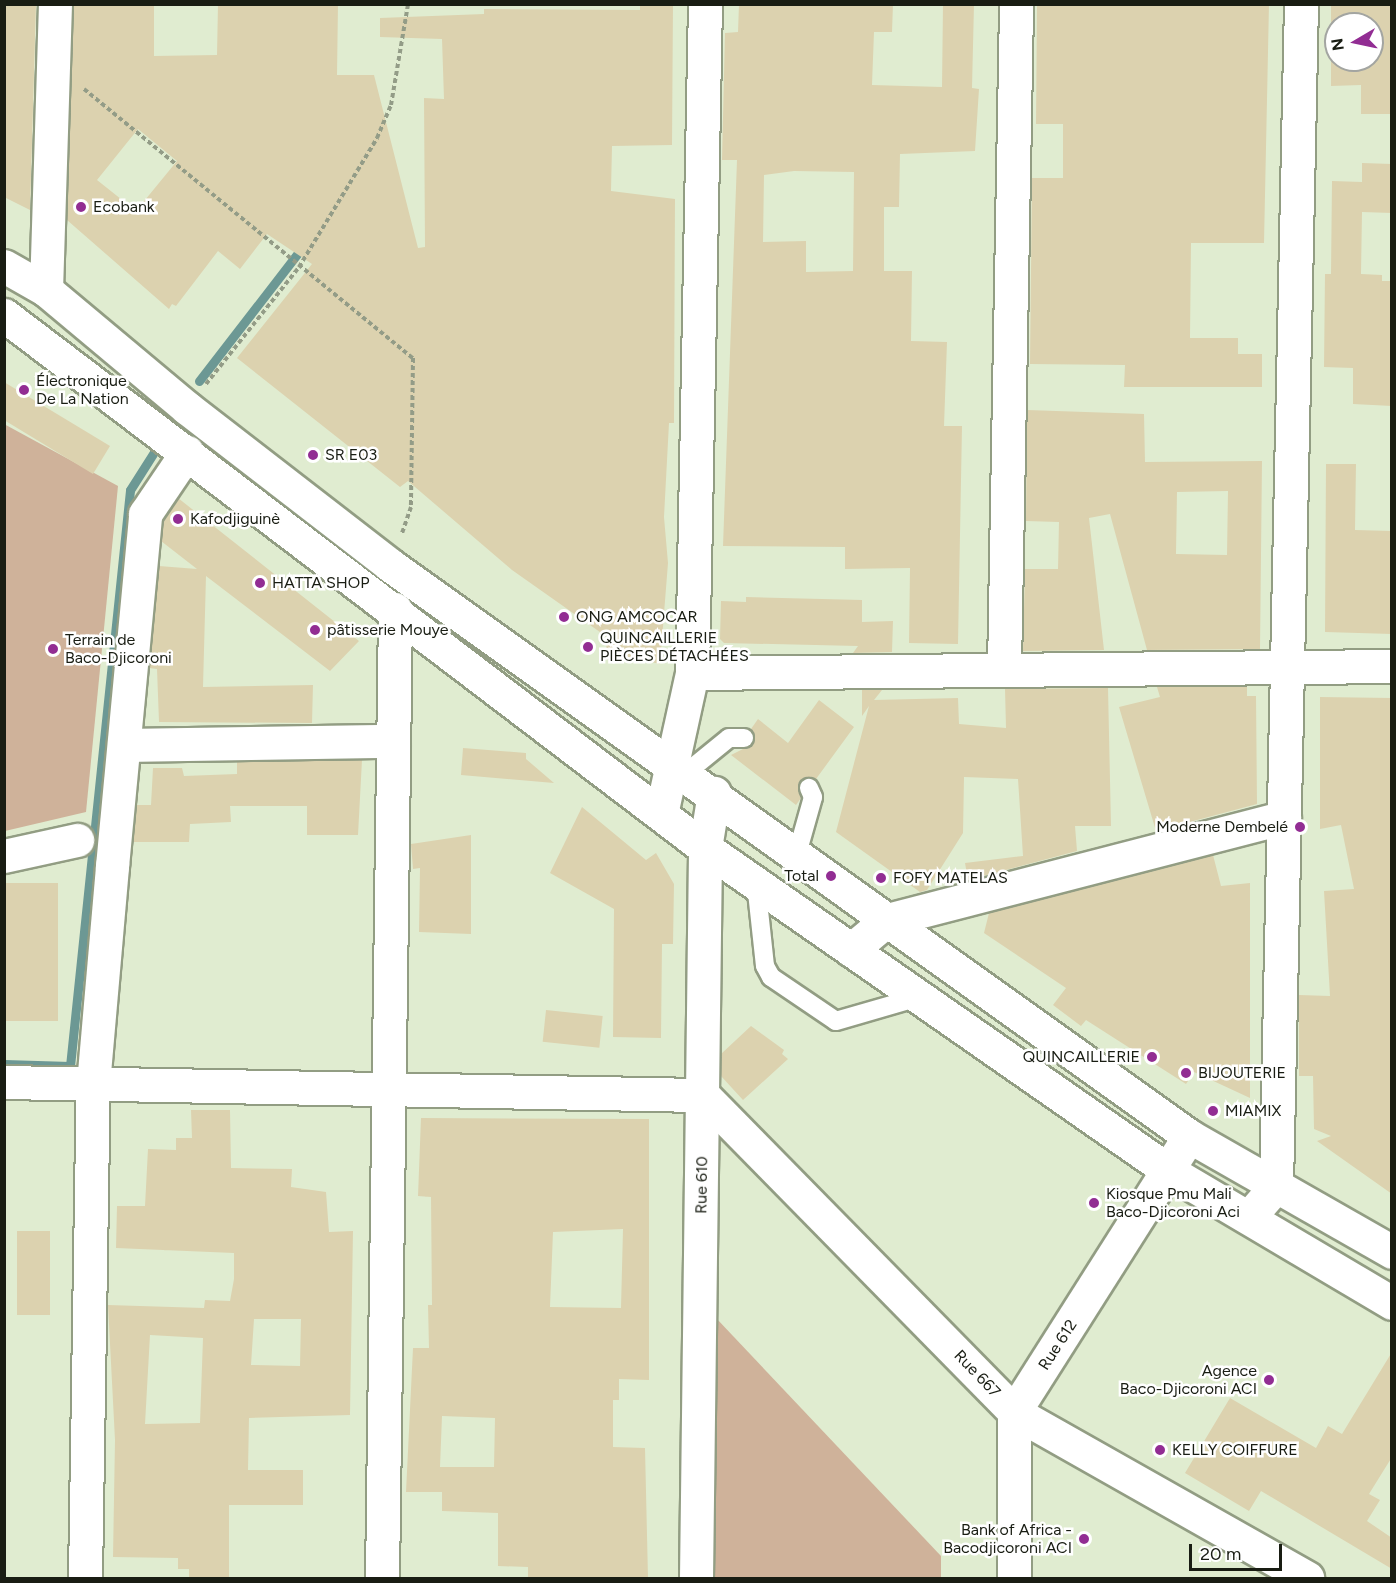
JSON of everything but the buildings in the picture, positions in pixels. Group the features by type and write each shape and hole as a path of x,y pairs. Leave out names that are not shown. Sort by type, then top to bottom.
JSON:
{"street":[{"path":"46,290 51,61 55,4"},
{"path":"661,814 680,768 692,673 705,4"},
{"path":"1004,668 1016,4"},
{"path":"1249,1218 1276,1186 1301,4"},
{"path":"4,266 46,290 187,408 390,565 680,768 887,920 1189,1136 1392,1252"},
{"path":"4,315 395,609 705,848 1169,1171 1392,1303"},
{"path":"85,1578 93,1084 144,514 188,452"},
{"path":"382,1578 395,609"},
{"path":"692,673 1004,668 1392,666"},
{"path":"124,745 393,741"},
{"name":"Rue 610","path":"696,1578 705,848 714,793"},
{"path":"851,950 887,920 1284,817"},
{"path":"4,856 76,840"},
{"path":"4,1082 703,1095"},
{"name":"Rue 667","path":"703,1095 1014,1412 1307,1578"},
{"name":"Rue 612","path":"1014,1412 1169,1171 1189,1136"},
{"path":"1014,1412 1014,1578"}],"lane":[{"path":"680,768 729,738 744,738"},
{"path":"797,854 813,797 809,788"},
{"path":"756,883 765,966 771,977 836,1021 919,997"}],"path":[{"path":"187,408 298,267 387,116 408,4"},
{"path":"51,61 298,267 413,358 411,507 390,565"}],"shaded area":[{"name":"Terrain de Baco-Djicoroni","path":"4,424 118,486 86,812 5,831"},
{"path":"716,1318 941,1556 941,1578 715,1578"}],"waterway":[{"path":"199,381 305,244"},
{"path":"4,1064 70,1066 130,490 156,449"}],"place":[{"name":"Ecobank","path":"81,207"},
{"name":"Électronique De La Nation","path":"24,390"},
{"name":"SR E03","path":"313,455"},
{"name":"Kafodjiguinè","path":"178,519"},
{"name":"HATTA SHOP","path":"260,583"},
{"name":"ONG AMCOCAR","path":"564,617"},
{"name":"pâtisserie Mouye","path":"315,630"},
{"name":"QUINCAILLERIE PIÈCES DÉTACHÉES","path":"588,647"},
{"name":"Terrain de Baco-Djicoroni","path":"53,649"},
{"name":"Moderne Dembelé","path":"1300,827"},
{"name":"Total","path":"831,876"},
{"name":"FOFY MATELAS","path":"881,878"},
{"name":"QUINCAILLERIE","path":"1152,1057"},
{"name":"BIJOUTERIE","path":"1186,1073"},
{"name":"MIAMIX","path":"1213,1111"},
{"name":"Kiosque Pmu Mali Baco-Djicoroni Aci","path":"1094,1203"},
{"name":"Agence Baco-Djicoroni ACI","path":"1269,1380"},
{"name":"KELLY COIFFURE","path":"1160,1450"},
{"name":"Bank of Africa - Bacodjicoroni ACI","path":"1084,1539"}]}
